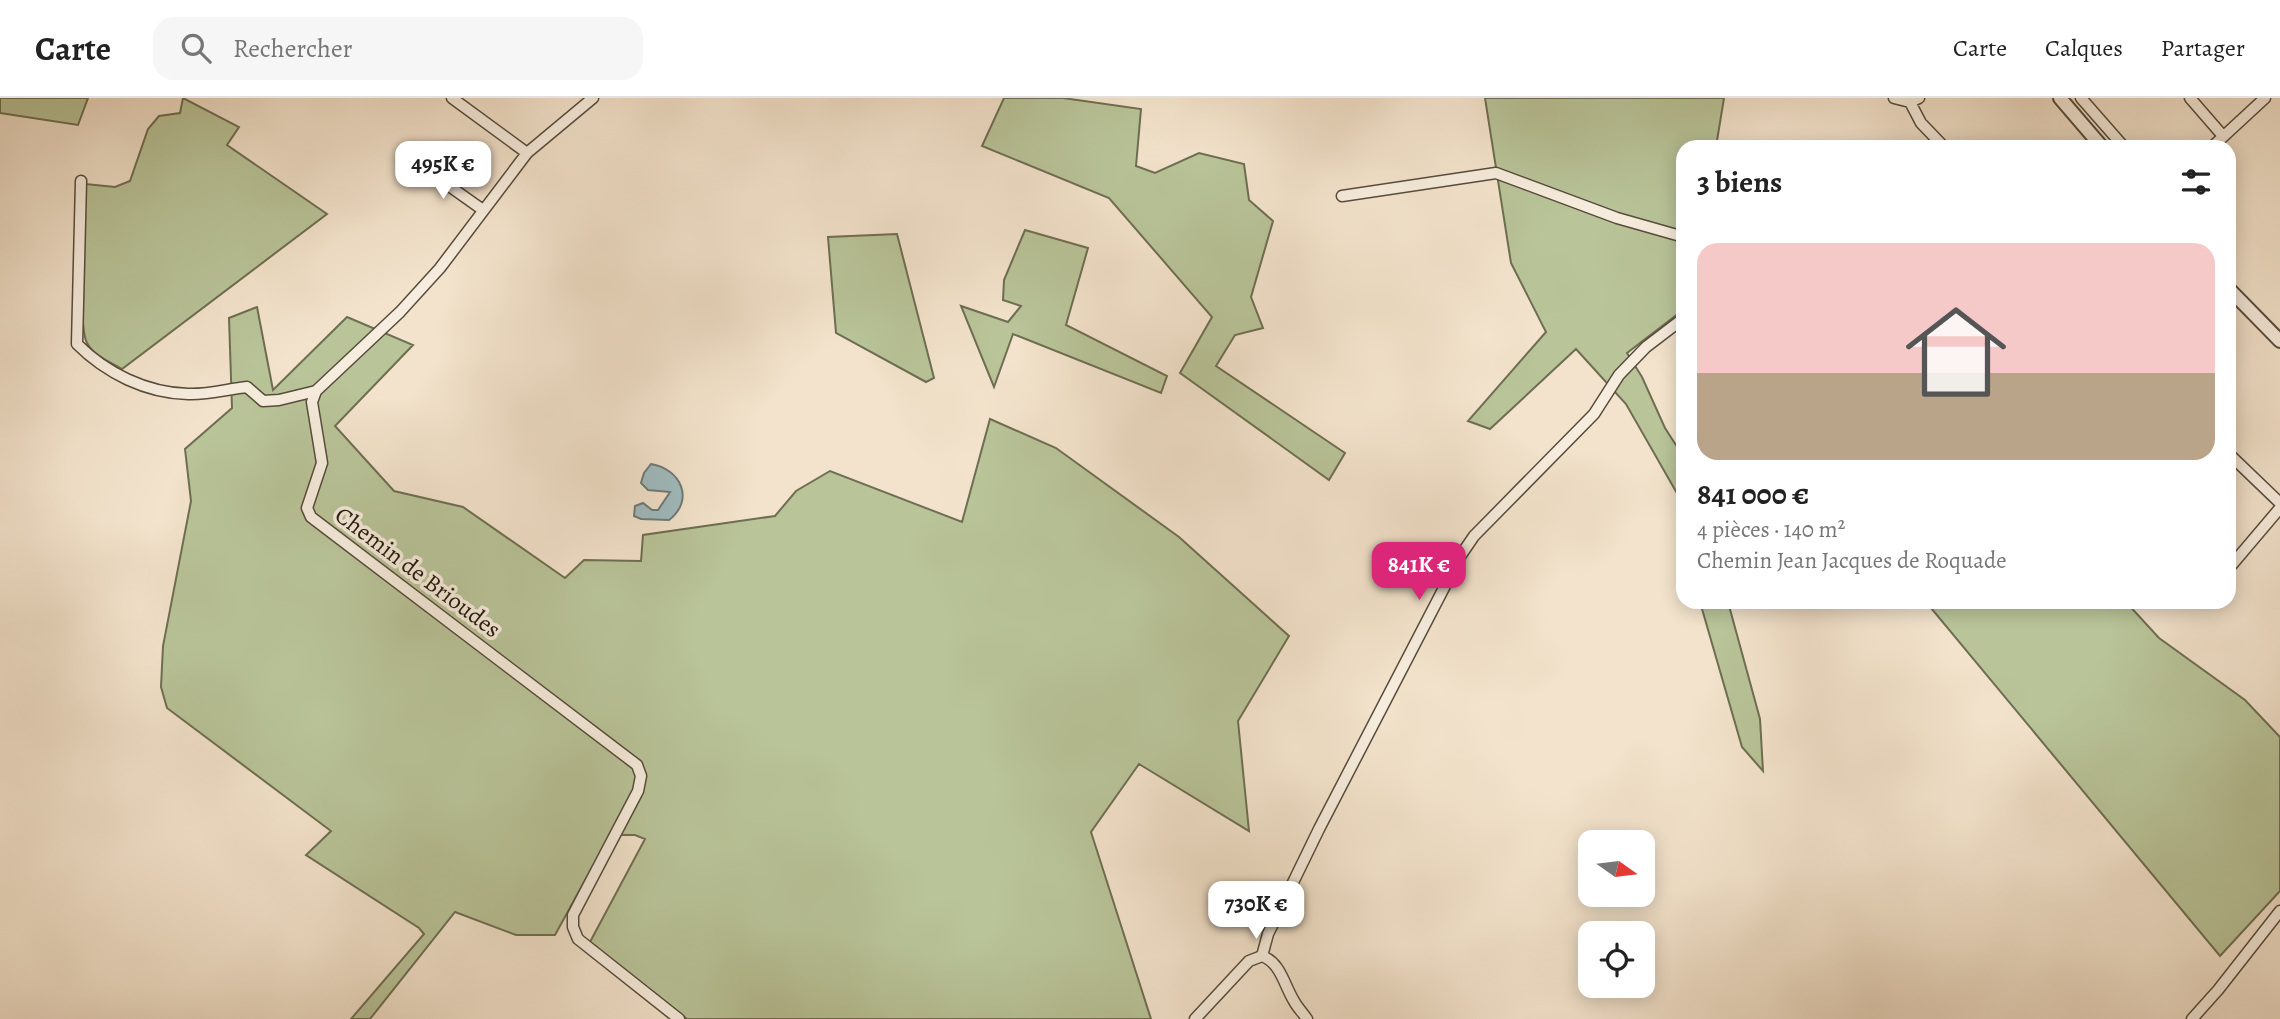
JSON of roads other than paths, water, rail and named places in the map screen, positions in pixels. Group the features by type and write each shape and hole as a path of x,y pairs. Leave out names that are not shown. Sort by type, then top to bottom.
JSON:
{"street":[{"path":"452,98 527,153"},
{"path":"81,181 77,344 96,362 125,379 164,391 189,395 247,387 263,401 279,400 316,391 400,312 440,268 527,153 593,98"},
{"path":"1894,98 1914,100 1921,123 1937,140"},
{"path":"2060,98 2096,140"},
{"path":"2081,98 2118,140"},
{"path":"2190,98 2223,136"},
{"path":"2219,140 2265,98"},
{"path":"421,166 483,211"},
{"path":"1342,196 1496,173 1617,218 1676,235"},
{"path":"2236,296 2280,341"},
{"path":"1262,956 1268,934 1318,831 1461,555 1474,536 1594,414 1619,375 1676,325"},
{"name":"Chemin de Brioudes","path":"316,391 312,402 323,463 309,498 307,508 311,517 637,765 641,776 638,791 573,915 573,927 578,939 679,1019"},
{"path":"2236,461 2280,503"},
{"path":"2236,560 2280,509"},
{"path":"2192,1019 2280,911"},
{"path":"1195,1019 1249,961 1262,956 1271,959 1307,1019"}],"water":[{"path":"651,464 670,472 681,486 681,504 669,520 641,519 634,516 635,506 643,503 652,510 658,510 670,492 648,490 641,483"}]}
